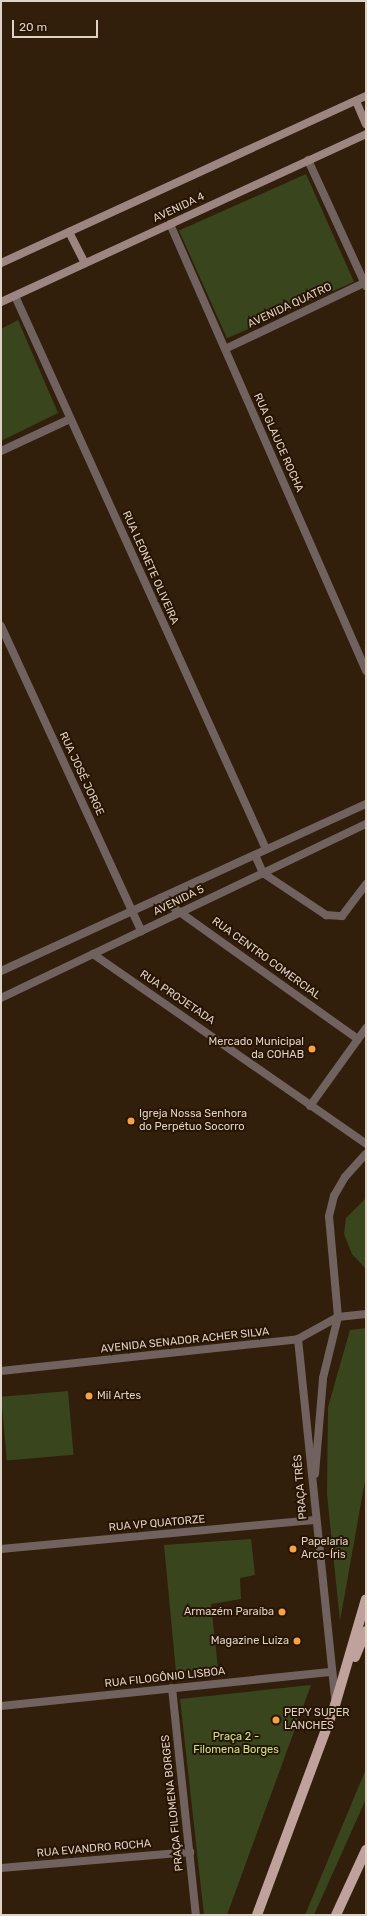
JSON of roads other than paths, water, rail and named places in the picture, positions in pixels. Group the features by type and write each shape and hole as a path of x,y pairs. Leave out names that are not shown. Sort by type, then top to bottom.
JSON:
{"main road":[{"path":"1,263 366,96"},
{"path":"356,101 366,124"},
{"name":"AVENIDA 4","path":"1,302 366,134"},
{"path":"69,232 85,263"},
{"path":"335,1705 366,1599"},
{"path":"257,1915 335,1705 366,1631"},
{"path":"336,1915 366,1850"}],"street":[{"path":"308,160 365,285"},
{"name":"RUA GLAUCE ROCHA","path":"170,224 366,671"},
{"name":"AVENIDA QUATRO","path":"225,349 365,285"},
{"name":"RUA LEONETE OLIVEIRA","path":"14,296 266,849"},
{"path":"1,452 70,419"},
{"name":"RUA JOSÉ JORGE","path":"1,626 141,931"},
{"name":"AVENIDA 5","path":"1,971 366,804"},
{"name":"AVENIDA 5","path":"1,998 366,824"},
{"path":"255,855 263,873 326,915 335,918 349,910 366,884"},
{"name":"RUA CENTRO COMERCIAL","path":"160,898 358,1039"},
{"name":"RUA PROJETADA","path":"93,954 366,1144"},
{"path":"310,1106 366,1028"},
{"path":"315,1520 319,1403 338,1317 329,1216 334,1196 345,1177 366,1154"},
{"name":"AVENIDA SENADOR ACHER SILVA","path":"1,1370 298,1339 338,1317 366,1314"},
{"name":"PRAÇA TRÊS","path":"298,1339 315,1520 335,1705"},
{"name":"RUA VP QUATORZE","path":"1,1549 315,1520"},
{"name":"RUA FILOGÔNIO LISBOA","path":"1,1706 332,1672"},
{"name":"PRAÇA FILOMENA BORGES","path":"172,1688 196,1915"},
{"name":"RUA EVANDRO ROCHA","path":"1,1868 190,1852"}],"place":[{"name":"Mercado Municipal da COHAB","path":"312,1049"},
{"name":"Igreja Nossa Senhora do Perpétuo Socorro","path":"131,1121"},
{"name":"Mil Artes","path":"89,1396"},
{"name":"Papelaria Arco-Íris","path":"293,1549"},
{"name":"Armazém Paraíba","path":"282,1612"},
{"name":"Magazine Luiza","path":"297,1641"},
{"name":"PEPY SUPER LANCHES","path":"276,1720"}],"park label":[{"name":"Praça 2 - Filomena Borges","path":"236,1744"}]}
